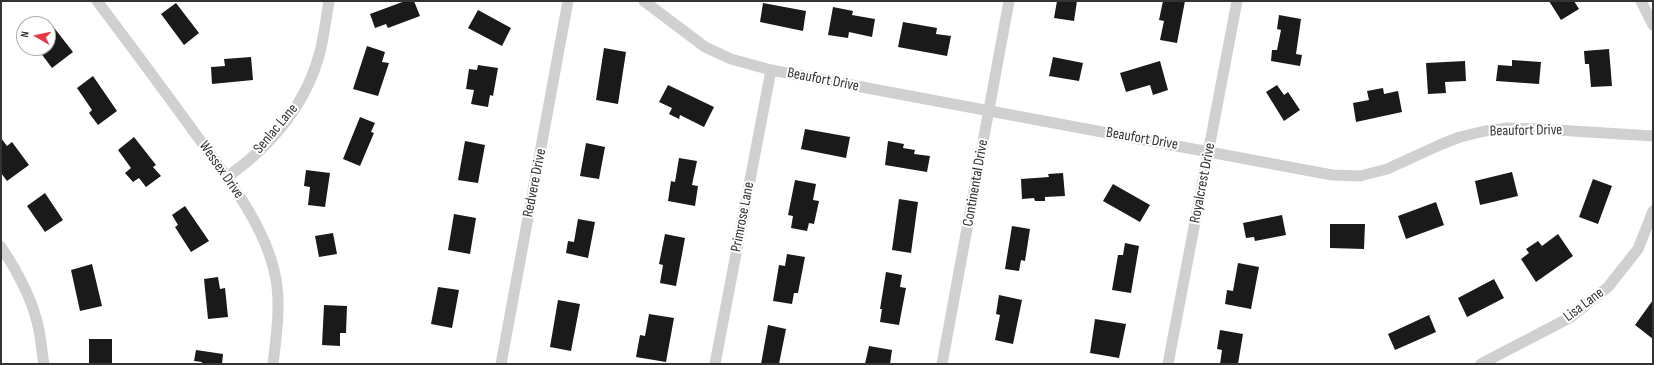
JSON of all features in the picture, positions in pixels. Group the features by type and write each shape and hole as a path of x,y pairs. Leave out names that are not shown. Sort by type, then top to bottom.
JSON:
{"street":[{"name":"Wessex Drive","path":"97,1 227,177 250,212 267,249 277,285 278,321 274,364"},
{"name":"Senlac Lane","path":"227,177 247,162 272,139 296,109 310,81 320,52 329,1"},
{"name":"Redvere Drive","path":"501,364 568,1"},
{"name":"Beaufort Drive","path":"644,1 705,47 731,59 771,70 1304,171 1332,175 1360,176 1387,169 1460,137 1485,131 1508,128 1653,136"},
{"name":"Continental Drive","path":"942,364 1010,1"},
{"name":"Royalcrest Drive","path":"1168,364 1237,1"},
{"path":"1641,1 1653,25"},
{"name":"Primrose Lane","path":"714,364 771,70"},
{"name":"Lisa Lane","path":"1481,364 1571,317 1608,287 1638,249 1653,211"},
{"path":"1,247 15,268 29,298 39,330 44,364"}],"building":[{"path":"405,1 414,1 420,16 388,28 386,24 375,28 370,14"},
{"path":"1057,1 1077,1 1074,21 1054,18"},
{"path":"1163,1 1185,1 1177,43 1160,40 1164,21 1159,20"},
{"path":"1549,1 1574,1 1579,9 1561,20"},
{"path":"176,3 199,33 184,45 161,14"},
{"path":"763,3 806,11 803,31 760,22"},
{"path":"833,7 853,11 852,15 875,19 872,37 849,32 848,38 828,35"},
{"path":"478,10 511,28 502,46 468,28"},
{"path":"1279,15 1301,19 1296,54 1302,55 1300,66 1271,61 1272,50 1277,50 1281,30 1277,29"},
{"path":"903,22 937,28 936,34 951,36 947,56 898,47"},
{"path":"56,30 73,52 52,68 43,56 56,56"},
{"path":"367,46 385,52 382,62 389,63 378,96 353,89"},
{"path":"604,48 626,52 618,104 596,100"},
{"path":"1609,49 1612,86 1591,87 1589,64 1585,64 1584,51"},
{"path":"251,57 253,80 212,84 211,67 225,66 224,59"},
{"path":"1053,57 1083,63 1079,81 1049,76"},
{"path":"1512,60 1541,62 1539,84 1496,81 1498,65 1512,66"},
{"path":"1160,61 1168,90 1153,95 1150,85 1126,92 1120,73"},
{"path":"1465,61 1466,81 1445,82 1446,93 1428,94 1426,63"},
{"path":"478,65 498,68 493,96 490,95 488,107 471,104 474,90 466,89 469,69 477,70"},
{"path":"93,76 117,111 98,125 89,113 92,110 77,88"},
{"path":"668,85 714,107 704,127 680,115 679,119 669,114 672,108 659,102"},
{"path":"1277,85 1284,95 1288,92 1300,110 1284,121 1266,92"},
{"path":"1383,88 1384,94 1398,91 1402,112 1356,122 1353,103 1369,100 1367,91"},
{"path":"360,117 375,123 371,132 374,133 360,166 343,159"},
{"path":"805,129 850,137 846,158 801,149"},
{"path":"134,137 156,165 153,167 161,176 146,187 139,178 133,182 125,173 131,168 118,150"},
{"path":"1,138 7,146 12,142 29,165 7,181 1,173"},
{"path":"465,141 485,145 478,183 458,180"},
{"path":"888,141 904,144 903,148 915,150 914,154 930,156 927,172 885,165"},
{"path":"586,143 605,147 599,179 580,176"},
{"path":"679,158 697,161 692,185 698,186 695,206 668,201 671,181 675,182"},
{"path":"306,170 330,173 325,207 308,205 310,187 304,186"},
{"path":"1512,172 1518,196 1480,205 1475,181"},
{"path":"1063,173 1065,196 1045,197 1045,201 1035,201 1034,198 1022,199 1021,179 1049,177 1048,174"},
{"path":"1593,179 1612,186 1598,224 1579,217"},
{"path":"795,180 816,184 813,200 819,201 814,224 809,223 807,231 791,228 793,216 788,215"},
{"path":"1113,184 1150,205 1140,222 1103,201"},
{"path":"45,193 63,220 45,232 27,206"},
{"path":"899,199 918,202 911,253 892,250"},
{"path":"1436,202 1444,225 1406,239 1398,216"},
{"path":"185,206 209,241 191,252 175,227 178,225 172,215"},
{"path":"454,214 476,218 470,254 448,250"},
{"path":"1282,215 1286,235 1255,241 1254,237 1246,238 1243,223"},
{"path":"578,219 595,222 588,258 566,253 568,241 574,242"},
{"path":"1330,224 1365,224 1364,249 1330,248"},
{"path":"1012,226 1030,229 1025,261 1021,260 1019,271 1005,269"},
{"path":"333,233 337,254 319,257 315,236"},
{"path":"665,234 685,238 676,286 660,283 663,265 659,264"},
{"path":"1558,234 1573,256 1536,282 1521,259 1529,253 1526,249 1538,241 1542,246"},
{"path":"1125,243 1139,246 1131,293 1112,290 1118,255 1123,255"},
{"path":"787,254 805,257 798,293 794,293 792,304 773,301 779,265 785,266"},
{"path":"1238,263 1259,267 1251,309 1225,304 1227,290 1233,291"},
{"path":"92,264 102,306 80,311 71,270"},
{"path":"886,272 902,275 900,287 906,288 899,325 880,322 882,309 880,309"},
{"path":"218,277 220,289 225,288 228,317 208,319 204,279"},
{"path":"1494,279 1504,298 1467,317 1458,298"},
{"path":"438,287 459,290 452,328 431,324"},
{"path":"999,295 1022,300 1013,344 995,340 1000,315 996,314"},
{"path":"558,300 580,304 571,351 550,347"},
{"path":"1653,300 1653,339 1635,325"},
{"path":"324,305 347,306 346,333 340,333 340,346 322,345"},
{"path":"649,314 674,318 666,362 636,357 640,335 645,336"},
{"path":"1429,315 1436,332 1395,350 1388,334"},
{"path":"1095,319 1126,324 1119,358 1090,353"},
{"path":"768,325 786,329 779,364 761,364"},
{"path":"1220,330 1243,334 1238,364 1220,364 1222,350 1217,349"},
{"path":"89,339 112,339 112,364 89,364"},
{"path":"869,346 892,350 890,364 865,364"},
{"path":"196,350 223,354 222,364 202,364 202,362 194,361"}]}
